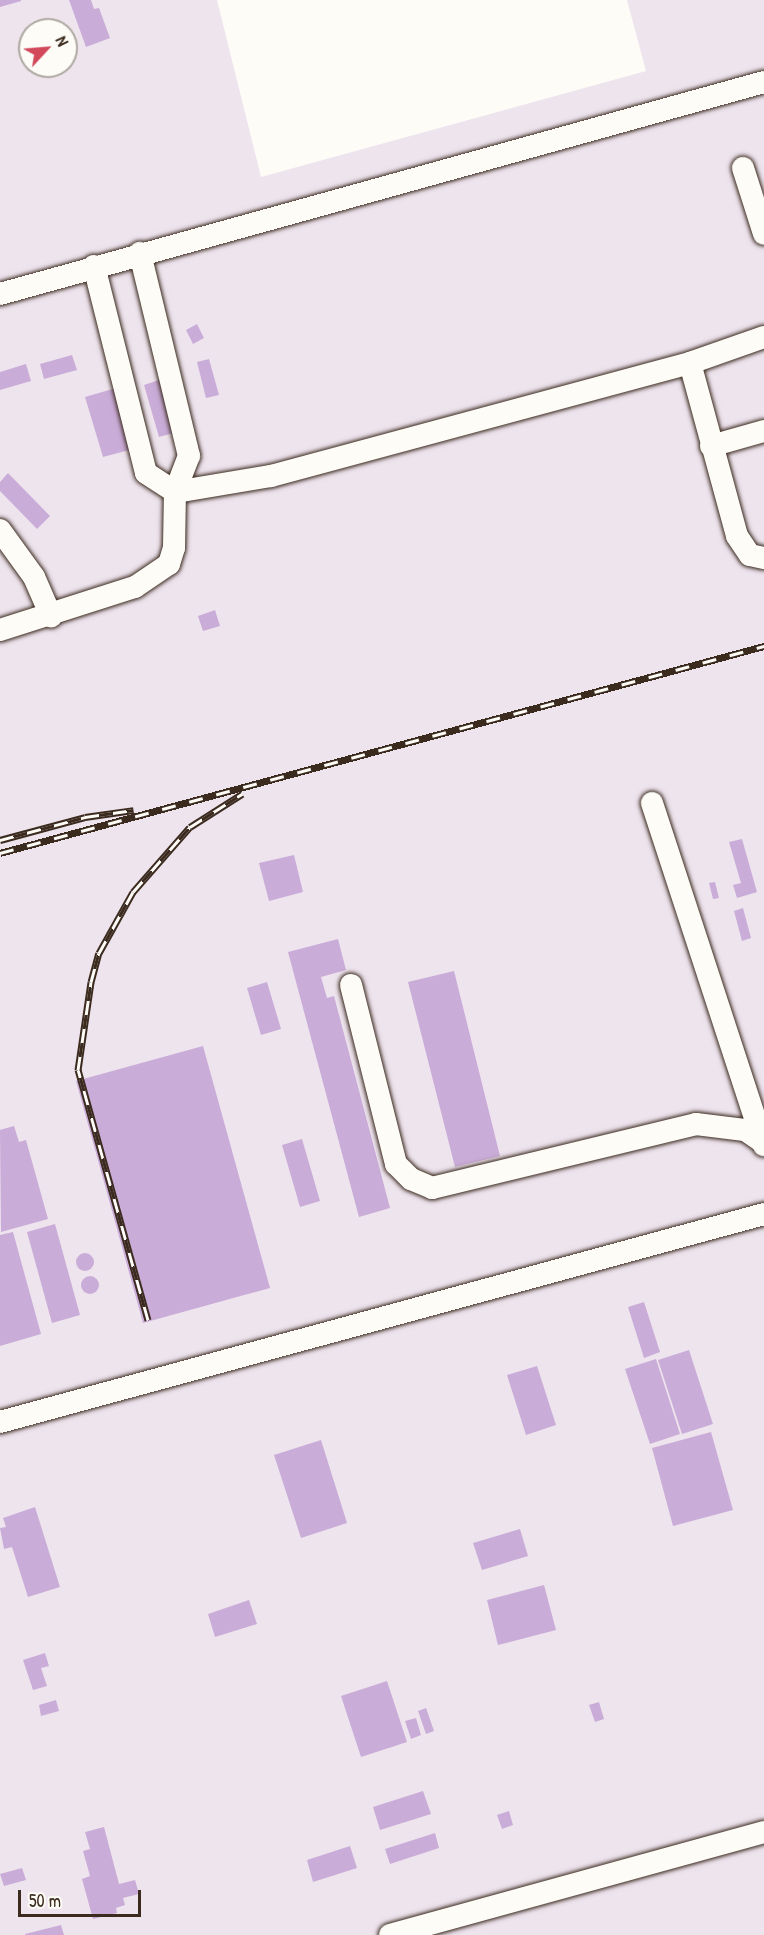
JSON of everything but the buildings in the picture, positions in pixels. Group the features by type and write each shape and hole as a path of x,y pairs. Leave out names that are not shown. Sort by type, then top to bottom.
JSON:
{"street":[{"path":"0,294 140,253 764,82"},
{"path":"743,168 764,234"},
{"path":"0,630 51,616 135,587 169,564 174,548 175,492 189,456 140,253"},
{"path":"94,266 146,473 175,492 271,476 690,363 764,337"},
{"path":"690,363 737,536 750,555 764,558"},
{"path":"711,446 764,431"},
{"path":"0,530 34,577 51,616"},
{"path":"652,803 764,1143"},
{"path":"351,986 396,1164 411,1179 432,1188 696,1124 745,1130 764,1143"},
{"path":"0,1422 764,1214"},
{"path":"390,1935 764,1832"}],"shaded area":[{"path":"0,0 217,0 261,177 646,71 627,0 764,0 764,1935 0,1935"}],"railway":[{"path":"0,853 764,646"},
{"path":"148,1320 78,1070 91,982 99,953 133,892 190,827 242,794"},
{"path":"0,840 85,817 134,810"}]}
